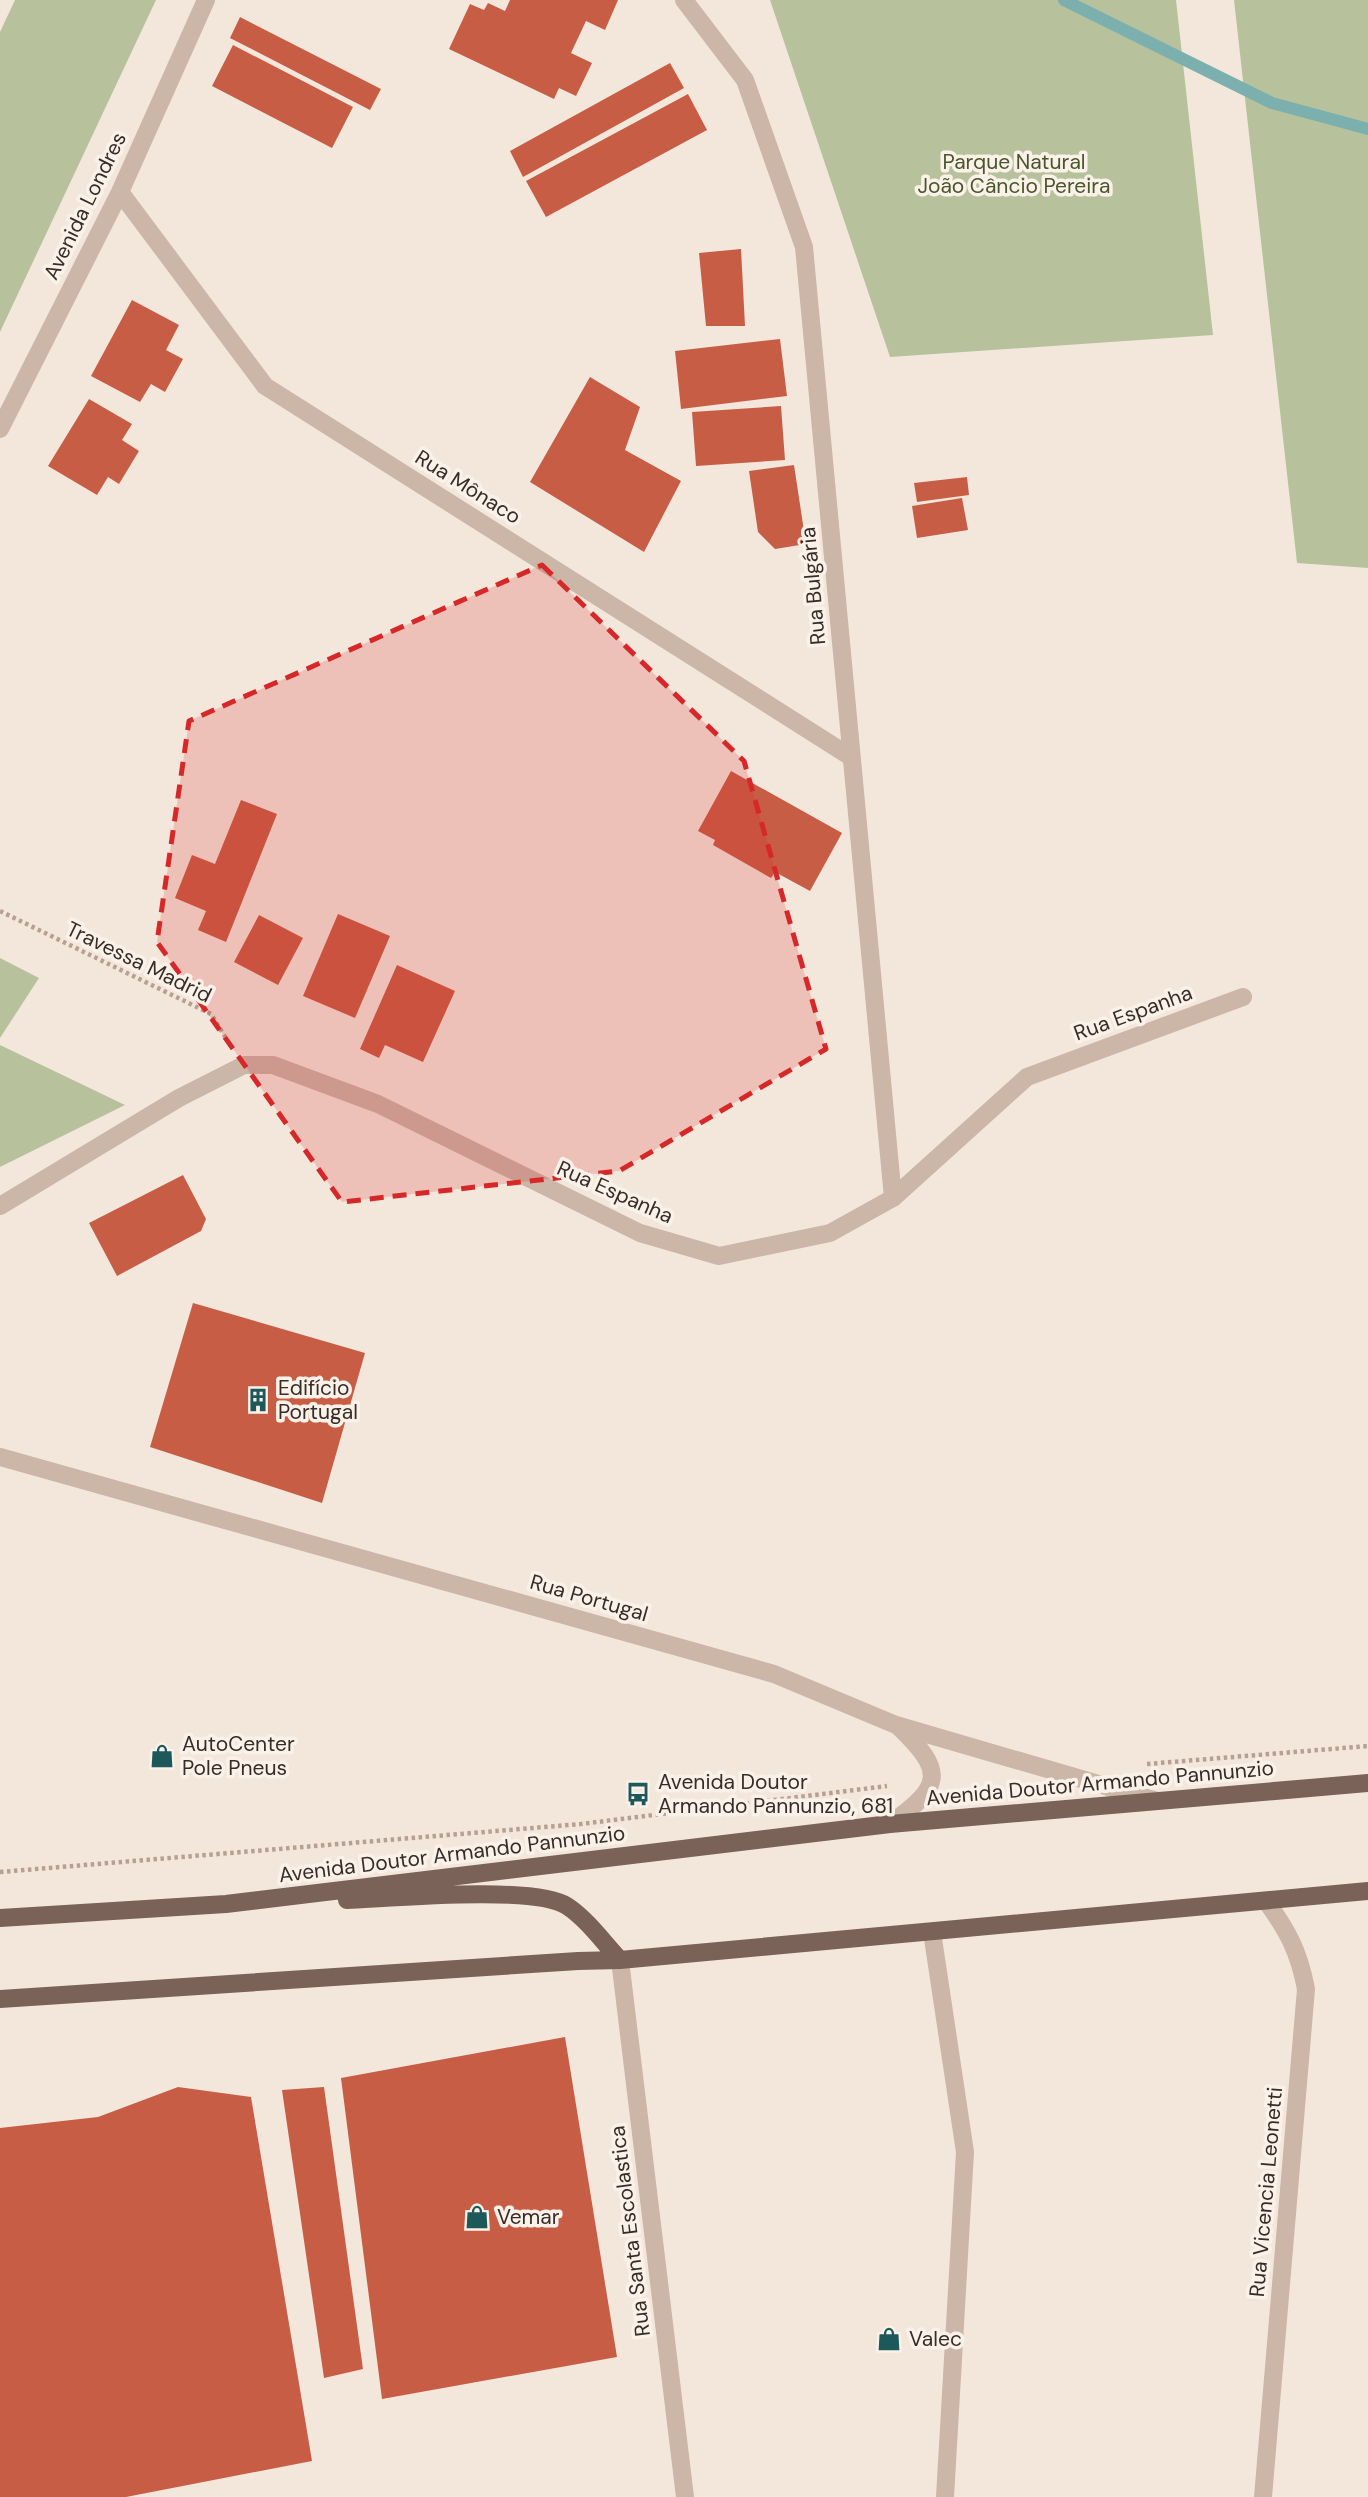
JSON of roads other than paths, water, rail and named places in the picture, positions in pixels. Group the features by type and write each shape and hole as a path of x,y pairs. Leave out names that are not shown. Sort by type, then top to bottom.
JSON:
{"main road":[{"name":"Avenida Doutor Armando Pannunzio","path":"0,1918 226,1904 890,1824 1368,1783"},
{"path":"0,1999 620,1960 1368,1891"},
{"path":"226,1904 515,1894 551,1898 568,1906 620,1960"}],"street":[{"name":"Avenida Londres","path":"0,429 120,192 206,0"},
{"name":"Rua Bulgária","path":"684,0 745,80 804,247 893,1198"},
{"name":"Rua Mônaco","path":"120,192 265,386 851,757"},
{"name":"Rua Espanha","path":"0,1206 179,1098 244,1065 273,1065 378,1104 640,1233 719,1256 830,1233 893,1198 1027,1076 1243,997"},
{"name":"Rua Portugal","path":"0,1457 774,1674 897,1724 1159,1801"},
{"path":"890,1824 919,1803 932,1782 931,1764 920,1747 897,1724"},
{"name":"Rua Vicencia Leonetti","path":"1263,2497 1306,1989 1293,1943 1266,1901"},
{"path":"932,1932 965,2152 945,2497"},
{"name":"Rua Santa Escolastica","path":"620,1960 685,2497"}],"waterway":[{"path":"1064,0 1272,103 1368,129"}],"place":[{"name":"Edifício Portugal","path":"258,1400"},
{"name":"AutoCenter Pole Pneus","path":"162,1756"},
{"name":"Avenida Doutor Armando Pannunzio, 681","path":"638,1794"},
{"name":"Vemar","path":"477,2217"},
{"name":"Valec","path":"889,2339"}],"park label":[{"name":"Parque Natural João Câncio Pereira","path":"1014,174"}]}
